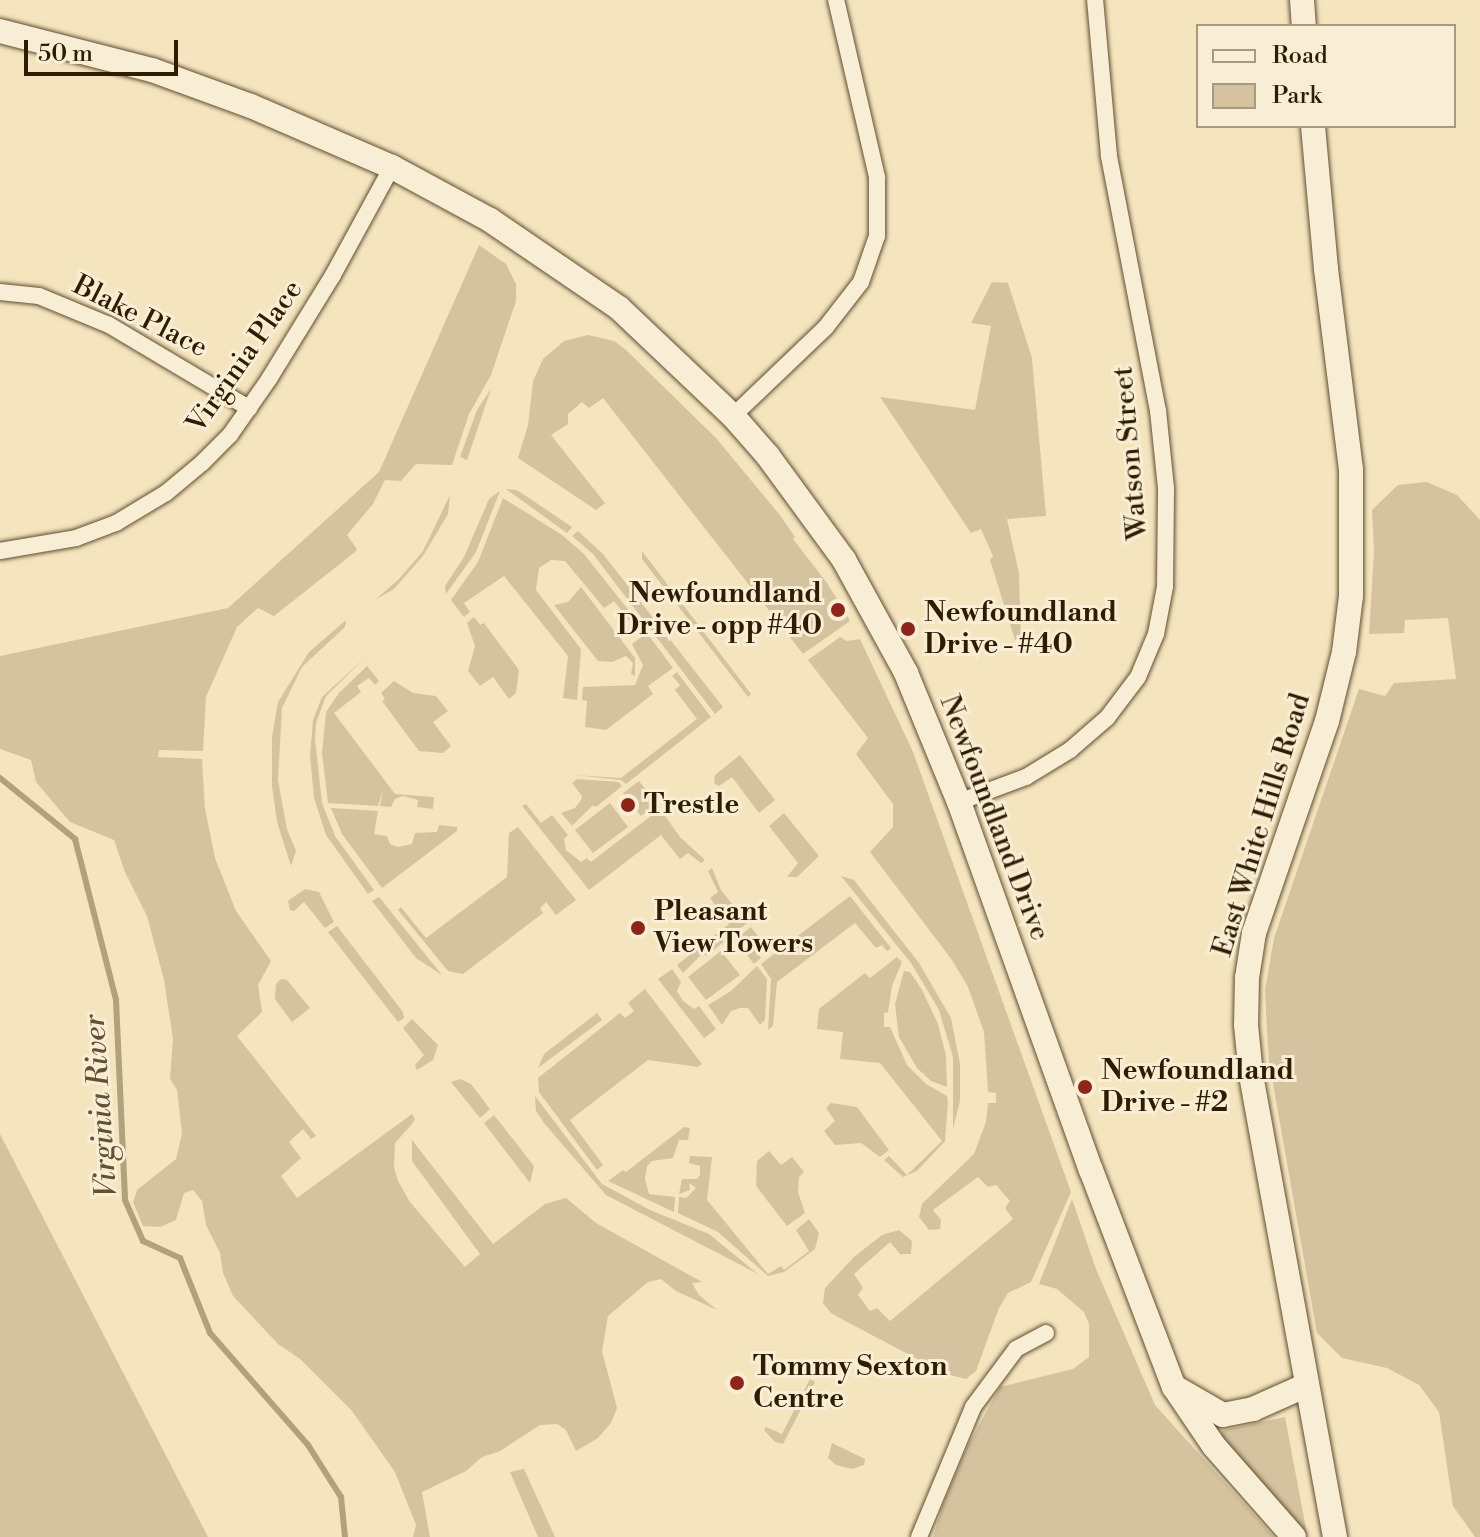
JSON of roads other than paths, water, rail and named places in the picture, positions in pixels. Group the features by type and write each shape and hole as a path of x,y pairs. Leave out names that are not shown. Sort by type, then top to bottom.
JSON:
{"street":[{"path":"733,416 826,327 861,282 877,236 877,177 836,0"},
{"name":"Watson Street","path":"959,802 1026,777 1070,750 1107,718 1138,677 1156,634 1165,587 1166,488 1158,411 1109,156 1095,0"},
{"path":"1302,0 1304,24"},
{"name":"Newfoundland Drive","path":"0,31 177,78 392,167 490,220 582,280 651,337 733,416 809,510 859,584 906,673 959,802 1091,1170 1174,1387 1214,1446 1294,1537"},
{"name":"East White Hills Road","path":"1313,128 1326,269 1351,469 1351,596 1344,652 1327,721 1254,933 1247,978 1246,1025 1251,1075 1335,1537"},
{"name":"Virginia Place","path":"0,551 76,538 116,523 166,493 202,463 230,435 249,408 333,275 392,167"},
{"name":"Blake Place","path":"0,292 39,296 109,325 249,408"},
{"path":"919,1537 973,1407 1016,1349 1046,1333"},
{"path":"1174,1387 1223,1415 1253,1409 1307,1385"}],"waterway":[{"name":"Virginia River","path":"0,778 75,839 116,1000 125,1200 143,1241 180,1258 210,1333 308,1445 341,1497 345,1537"}],"place":[{"name":"Newfoundland Drive - opp #40","path":"838,610"},
{"name":"Newfoundland Drive - #40","path":"908,629"},
{"name":"Trestle","path":"628,805"},
{"name":"Pleasant View Towers","path":"638,928"},
{"name":"Newfoundland Drive - #2","path":"1085,1087"},
{"name":"Tommy Sexton Centre","path":"737,1383"}]}
